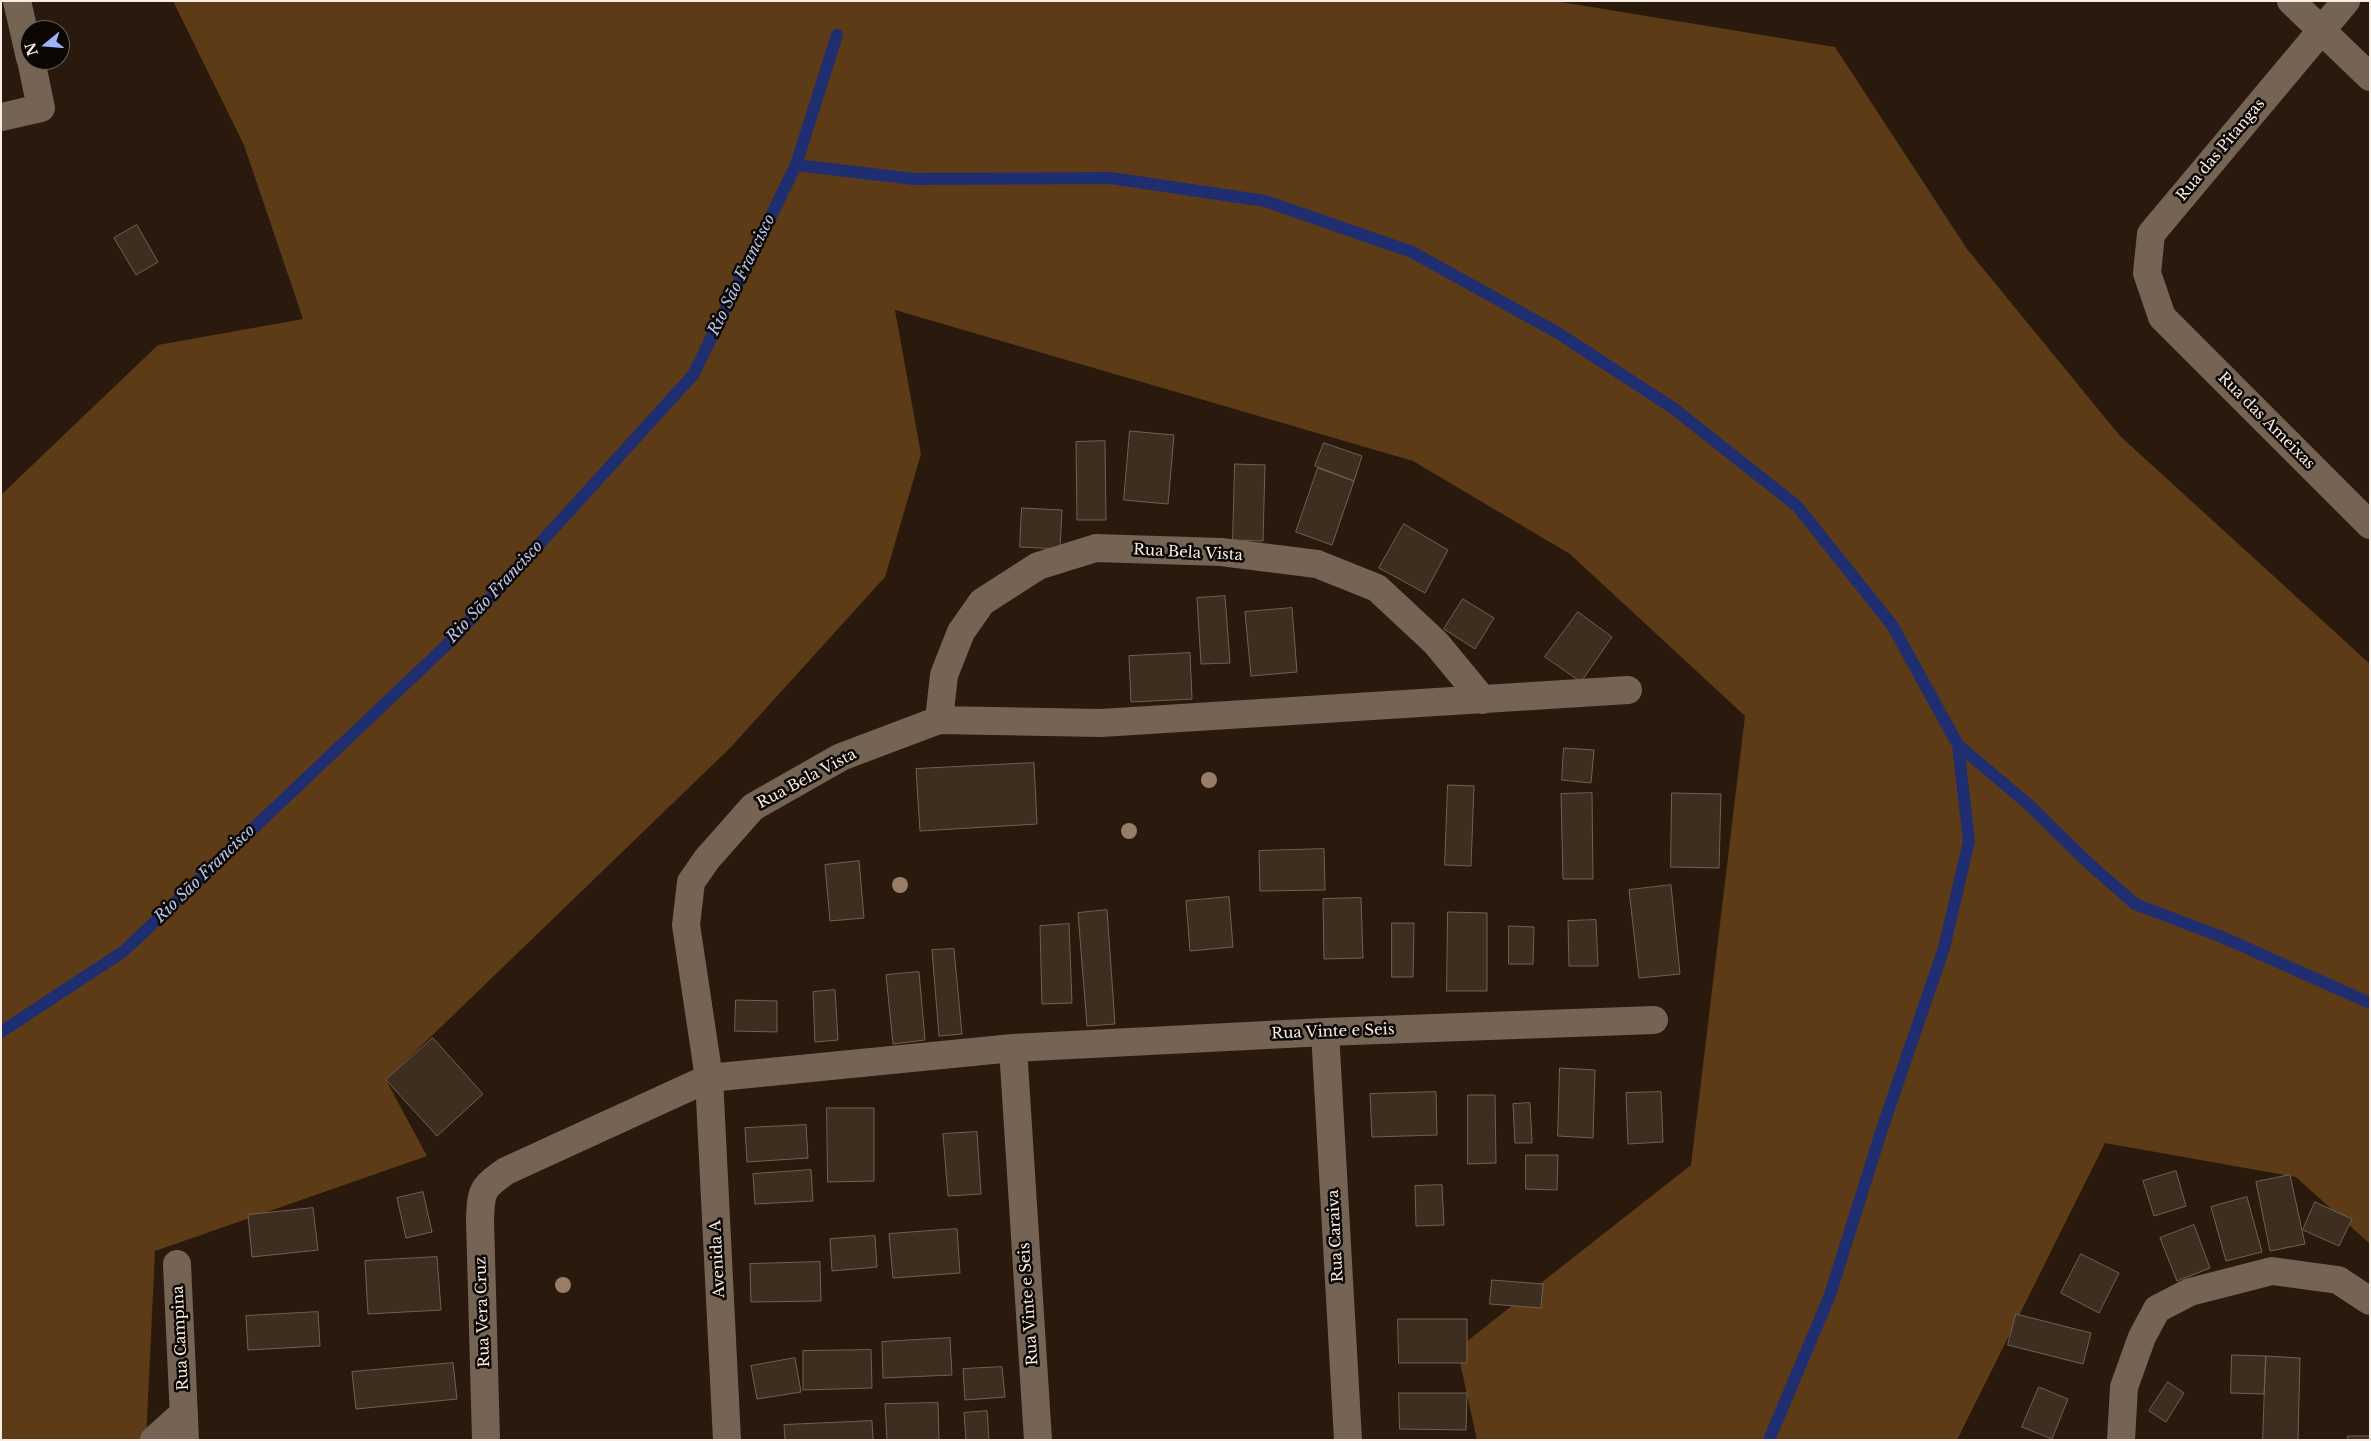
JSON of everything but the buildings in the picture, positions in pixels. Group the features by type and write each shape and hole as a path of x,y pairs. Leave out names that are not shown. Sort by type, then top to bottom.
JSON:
{"street":[{"path":"18,1 22,20"},
{"path":"2291,1 2370,77"},
{"name":"Rua das Pitangas","path":"2162,317 2147,273 2152,234 2346,1"},
{"path":"1,117 41,108 32,70"},
{"name":"Rua das Ameixas","path":"2162,317 2370,525"},
{"name":"Rua Bela Vista","path":"939,720 944,675 961,632 982,602 1038,566 1096,548 1221,552 1317,564 1377,588 1436,643 1483,700"},
{"name":"Rua Bela Vista","path":"709,1078 686,926 691,882 707,859 754,807 841,757 939,720 1101,723 1628,690"},
{"name":"Rua Vinte e Seis","path":"486,1185 506,1171 709,1078 1013,1048 1325,1032 1654,1020"},
{"name":"Rua Caraiva","path":"1325,1032 1348,1440"},
{"name":"Rua Vinte e Seis","path":"1013,1048 1038,1440"},
{"name":"Avenida A","path":"709,1078 727,1440"},
{"name":"Rua Vera Cruz","path":"486,1185 481,1201 480,1220 486,1440"},
{"name":"Rua Campina","path":"154,1440 185,1426 177,1264"},
{"path":"2121,1440 2124,1387 2142,1336 2157,1310 2190,1292 2272,1271 2338,1280 2370,1301"}],"shaded area":[{"path":"173,1 1555,1 1835,47 1967,249 2120,436 2370,664 2370,1244 2296,1177 2105,1143 1957,1440 1477,1440 1457,1349 1691,1165 1745,716 1570,554 1413,461 895,310 921,454 885,577 730,748 386,1080 427,1156 155,1251 146,1440 1,1440 1,495 158,345 303,319 244,145"}],"waterway":[{"name":"Rio São Francisco","path":"1,1032 124,951 454,638 693,375 796,165 837,35"},
{"path":"796,165 914,179 1111,178 1265,201 1412,252 1558,333 1673,408 1797,506 1892,625 1958,745 1969,841 1944,948 1882,1129 1830,1295 1769,1440"},
{"path":"1958,745 2028,804 2085,860 2135,904 2222,937 2370,1003"}]}
